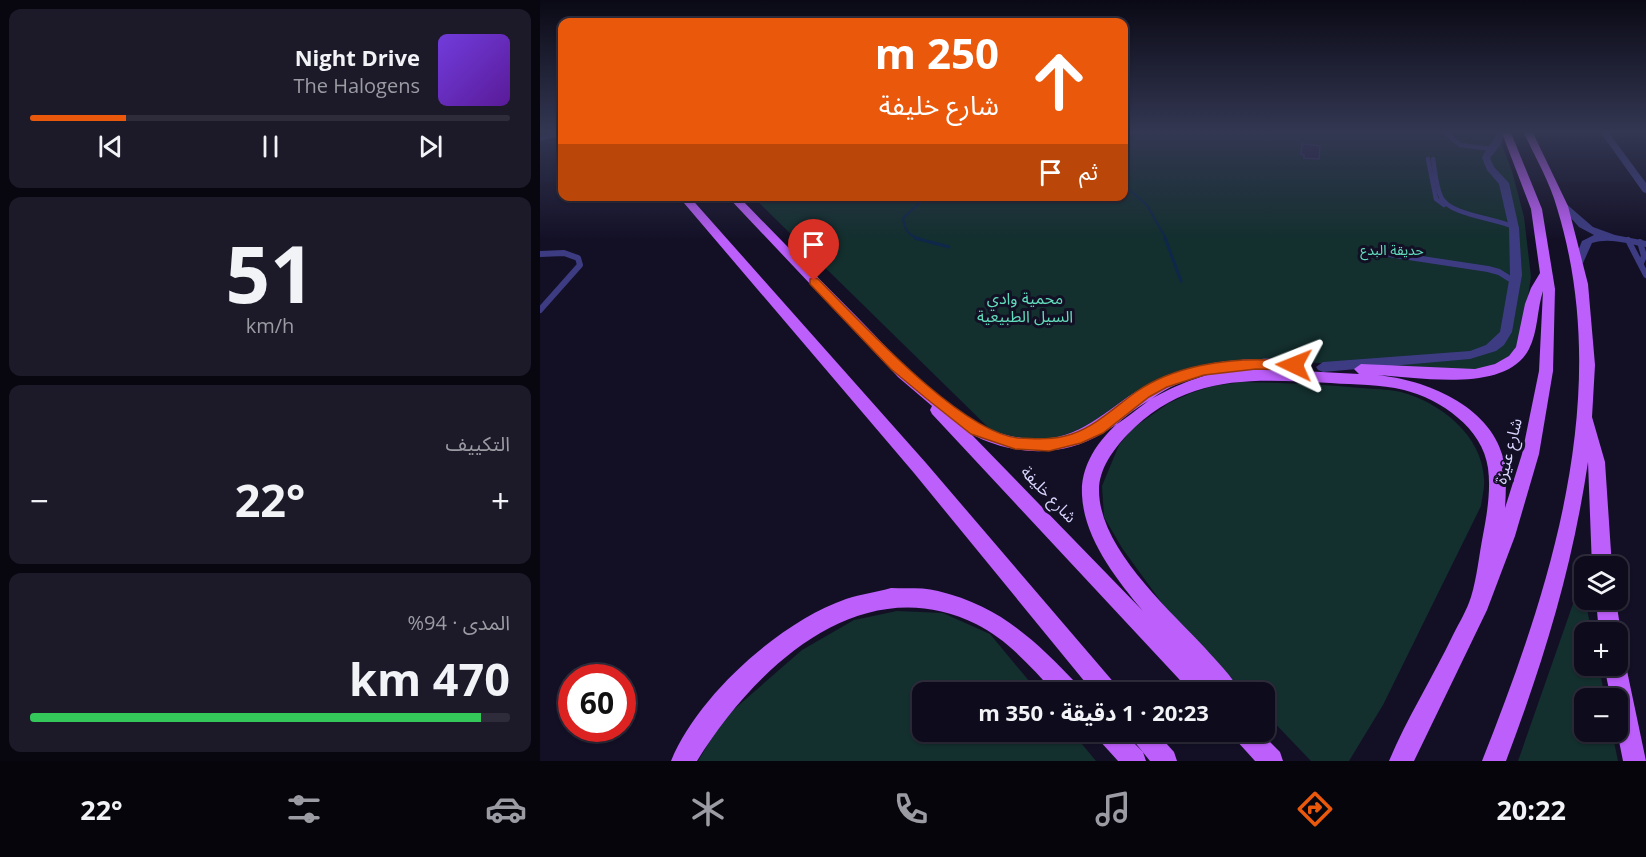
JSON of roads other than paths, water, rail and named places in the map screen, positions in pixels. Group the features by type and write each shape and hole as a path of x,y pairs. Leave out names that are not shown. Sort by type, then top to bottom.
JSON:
{"main road":[{"name":"شارع عنيزة","path":"1401,761 1435,699 1480,603 1515,508 1540,404 1549,318 1547,272 1544,240 1523,169"},
{"path":"1494,761 1526,677 1552,596 1572,503 1585,416 1587,343 1579,261 1564,205 1547,169"},
{"path":"687,201 920,468 1099,682"},
{"name":"شارع خليفة","path":"737,201 1197,682"},
{"path":"896,366 976,430 998,439 1034,445 1062,443 1086,435 1162,384 1203,370 1256,364 1464,374 1484,373 1502,368 1519,357 1525,344 1539,284 1547,272"},
{"path":"1219,682 1165,620 1115,556 1098,525 1091,496 1094,471 1101,456 1122,428 1154,403 1192,385 1226,377 1251,375 1377,380 1429,392 1458,410 1473,423 1489,443 1497,465 1496,500 1480,603"},
{"path":"1585,416 1597,462 1601,556"},
{"path":"683,761 709,722 740,684 770,654 805,628 843,609 866,602 927,599 946,602 982,616 1018,642 1059,682"},
{"path":"1617,676 1635,761"},
{"path":"1116,742 1134,761"},
{"path":"1149,742 1165,761"},
{"path":"1253,742 1271,761"},
{"path":"1261,742 1271,761"}],"street":[{"path":"1323,367 1456,357 1489,349 1499,342 1506,332 1515,282 1515,228 1504,183 1490,169"},
{"path":"1631,169 1646,190"},
{"path":"1564,205 1586,227 1612,237 1638,242"},
{"path":"1579,261 1590,239 1612,237"}],"lane":[{"path":"1433,169 1442,200 1450,208 1463,213 1497,218 1515,228"},
{"path":"1638,242 1644,256 1641,263"},
{"path":"1638,242 1634,254 1646,275"},
{"path":"1369,251 1488,269 1499,272 1515,282"},
{"path":"540,254 570,254 578,258 580,265 540,310"}],"waterway":[{"path":"1128,188 1147,205 1166,239"},
{"path":"921,239 908,232 903,218 922,201"},
{"path":"915,238 949,247"},
{"path":"1165,238 1181,281"}],"park label":[{"name":"حديقة البدع","path":"1392,250"},
{"name":"محمية وادي السيل الطبيعية","path":"1025,307"}]}
